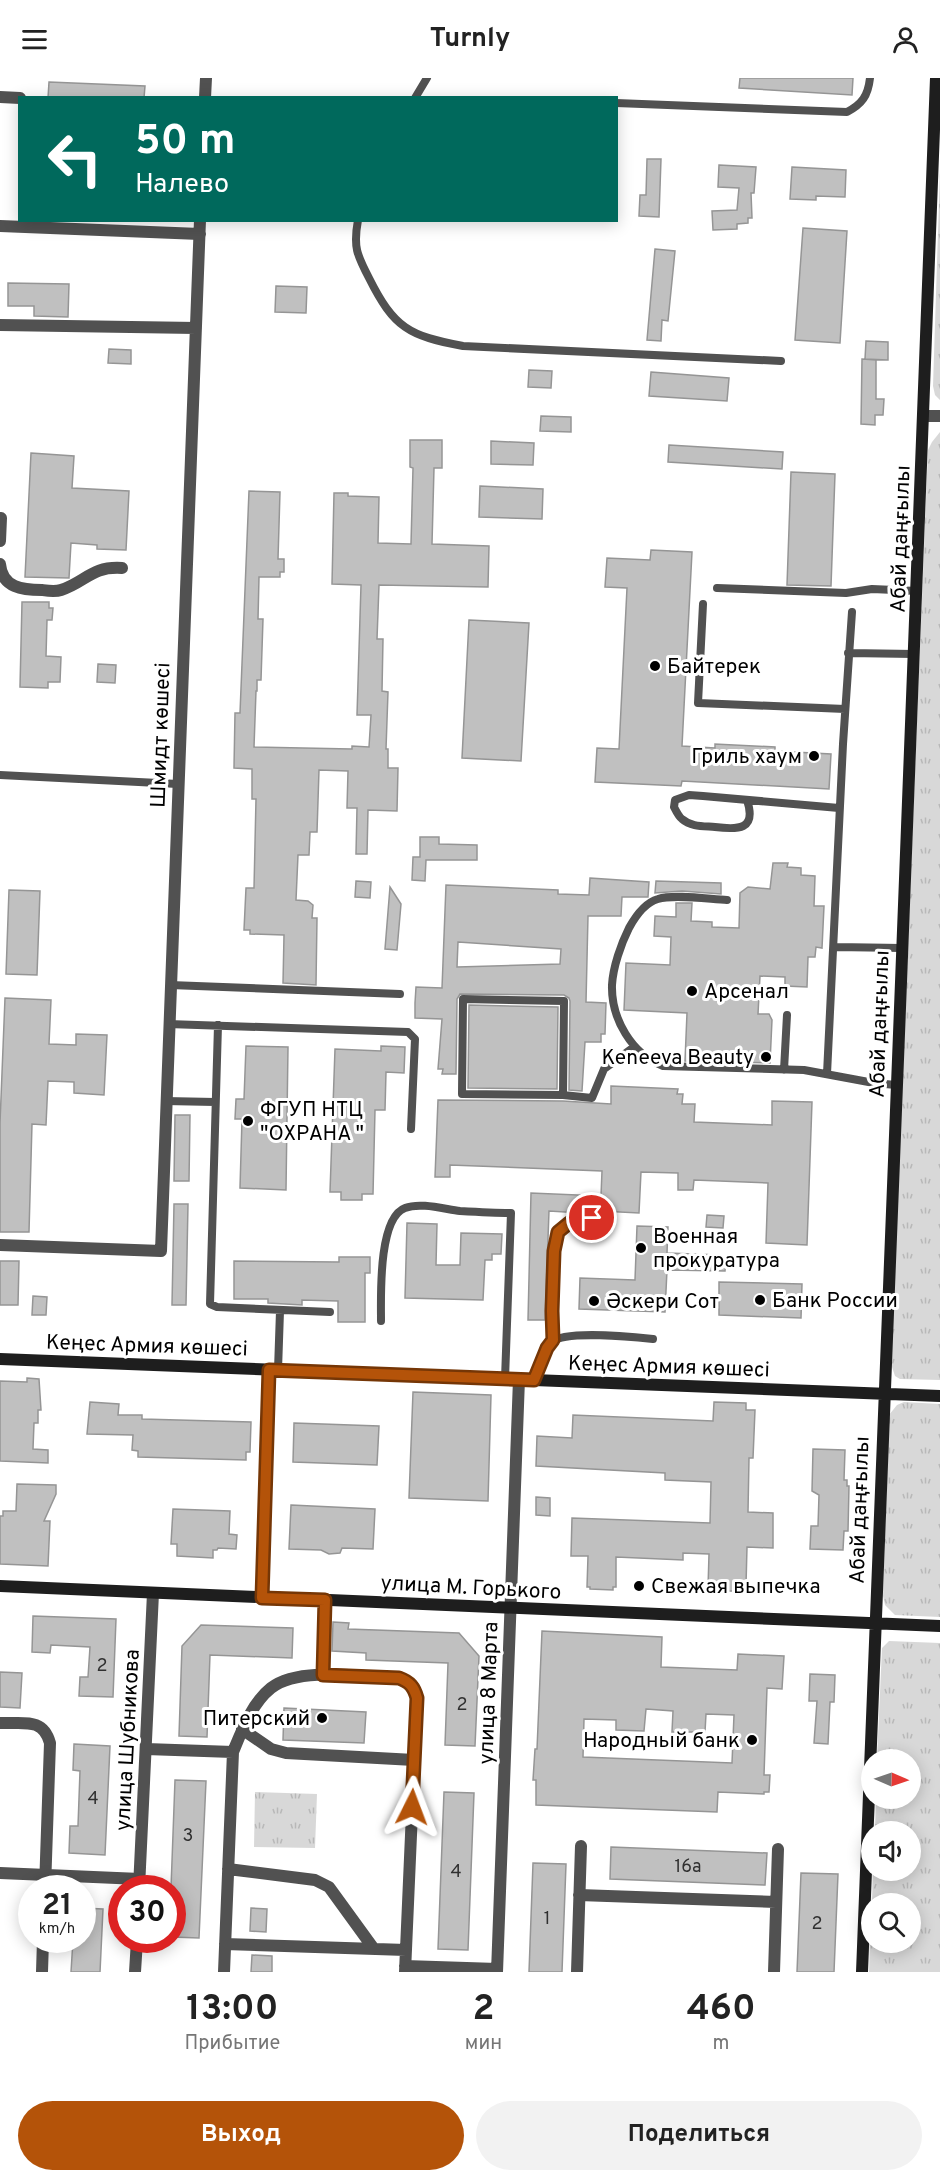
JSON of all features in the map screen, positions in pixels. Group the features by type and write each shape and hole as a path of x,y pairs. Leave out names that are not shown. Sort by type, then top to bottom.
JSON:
{"main road":[{"name":"Абай даңғылы","path":"862,1972 936,78"},
{"name":"Кеңес Армия көшесі","path":"0,1359 940,1396"},
{"name":"улица М. Горького","path":"0,1586 874,1625 940,1626"}],"street":[{"path":"205,96 206,78"},
{"path":"0,97 18,98"},
{"name":"Шмидт көшесі","path":"0,1245 161,1251 200,222"},
{"path":"0,226 200,234"},
{"path":"0,325 196,328"},
{"path":"924,416 940,416"},
{"path":"0,541 4,518"},
{"path":"0,564 0,570 8,583 21,589 58,591 71,586 93,572 108,567 122,568"},
{"path":"262,1598 273,1370"},
{"name":"улица 8 Марта","path":"497,1970 519,1379"},
{"name":"улица Шубникова","path":"139,1875 153,1593"},
{"path":"323,1675 325,1600"},
{"path":"224,1972 233,1752 254,1708 271,1689 288,1679 308,1674 399,1678 409,1682 415,1689 417,1698 405,1969 497,1970"},
{"path":"0,1723 42,1727 50,1743 45,1875 0,1873"},
{"path":"242,1730 271,1749 286,1753 414,1760"},
{"path":"146,1749 233,1752"},
{"path":"577,1972 581,1846"},
{"path":"774,1972 778,1849"},
{"path":"228,1869 315,1880 329,1887 374,1949"},
{"path":"579,1895 776,1902"},
{"path":"225,1944 406,1950"},
{"path":"42,1972 43,1953"},
{"path":"135,1972 136,1953"}],"lane":[{"path":"416,96 427,78"},
{"path":"618,103 848,112 861,104 869,90 870,78"},
{"path":"358,222 355,251 385,309 407,329 425,337 463,346 781,361"},
{"path":"717,588 846,593 872,589 917,591"},
{"path":"703,604 698,703 845,709"},
{"path":"827,1074 835,947 839,808 852,612"},
{"path":"848,653 914,654"},
{"path":"0,775 178,784"},
{"path":"747,800 751,811 749,819 736,830 695,826 682,820 674,807 675,800 689,795 747,800 839,808"},
{"path":"727,900 657,899 638,913 626,934 618,956 612,985 615,1007 634,1047 650,1061 663,1066 804,1070 896,1085"},
{"path":"835,947 902,948"},
{"path":"170,985 400,994"},
{"path":"563,1095 564,1001 463,999 462,1094 563,1095 592,1098 604,1069 634,1047"},
{"path":"784,1070 787,1015"},
{"path":"168,1024 408,1032 415,1039 411,1129"},
{"path":"218,1025 210,1304 217,1307 330,1312"},
{"path":"165,1101 215,1102"},
{"path":"381,1321 382,1258 392,1219 402,1208 413,1205 462,1211 511,1213 505,1379"},
{"path":"553,1340 554,1251 558,1232 569,1223 592,1218"},
{"path":"273,1370 280,1311"},
{"path":"534,1380 547,1348 553,1340 565,1336 596,1335 653,1339"}],"green space":[{"path":"940,170 940,400 935,395 933,386"},
{"path":"940,432 940,1380 900,1379 895,1376 891,1364 928,450"},
{"path":"904,1402 940,1404 940,1617 895,1615 885,1605 883,1596 889,1415 897,1405"},
{"path":"889,1641 940,1643 940,1972 869,1972 870,1953 921,1953 921,1893 872,1893 873,1881 921,1881 921,1821 875,1821 876,1809 921,1809 921,1749 877,1749 882,1648"},
{"path":"255,1792 317,1794 315,1848 254,1847"}],"building":[{"path":"740,78 853,78 852,95 739,88"},
{"path":"49,82 145,86 144,96 48,96"},
{"path":"647,159 661,159 659,217 639,216 640,195 646,195"},
{"path":"719,165 756,167 754,193 751,193 752,218 748,218 748,223 737,224 737,229 713,230 712,211 737,210 739,188 718,187"},
{"path":"792,167 846,170 845,197 816,196 816,200 790,199"},
{"path":"803,228 847,231 840,343 795,340"},
{"path":"655,249 675,251 668,321 662,320 661,341 647,340"},
{"path":"8,283 69,284 68,317 34,316 34,306 8,306"},
{"path":"276,286 307,287 306,313 275,312"},
{"path":"866,341 888,342 888,360 865,359"},
{"path":"109,349 131,350 131,364 108,363"},
{"path":"862,359 876,360 876,399 884,399 883,415 875,415 875,425 861,424"},
{"path":"529,370 552,371 551,388 528,387"},
{"path":"651,372 729,378 727,401 649,396"},
{"path":"541,416 571,417 571,432 540,431"},
{"path":"410,440 442,440 442,468 434,468 432,544 489,546 488,587 379,585 377,639 383,639 382,691 388,692 386,749 388,749 388,768 398,768 397,811 368,810 367,854 356,854 357,808 347,808 348,771 319,770 317,832 310,832 309,855 298,855 296,900 308,901 313,905 312,918 317,918 316,985 283,983 284,935 250,934 250,930 244,930 246,888 254,888 256,799 252,799 252,769 234,768 235,713 240,713 249,491 280,492 278,559 284,559 284,572 280,572 280,577 259,577 258,619 263,619 261,680 257,680 254,747 352,749 352,746 369,747 371,715 357,715 361,585 332,584 334,493 379,497 378,543 411,544 413,468 410,467"},
{"path":"491,441 534,443 533,465 491,464"},
{"path":"669,445 783,452 782,469 668,462"},
{"path":"31,453 74,456 72,488 129,491 126,550 97,549 97,545 71,543 69,578 25,577"},
{"path":"791,472 835,474 831,586 787,585"},
{"path":"480,486 543,489 542,519 479,517"},
{"name":"Байтерек","path":"651,550 692,552 682,746 715,748 715,744 775,747 775,751 831,754 829,789 682,781 681,786 595,782 597,748 619,749 627,588 605,587 607,558 650,560"},
{"path":"22,602 49,602 49,608 53,608 52,620 47,620 46,656 61,657 60,682 48,682 48,688 20,687"},
{"path":"469,620 529,623 521,761 462,758"},
{"path":"98,664 116,665 115,683 97,682"},
{"path":"420,837 439,837 439,844 477,845 477,860 426,860 425,881 412,880 413,857 420,857"},
{"name":"Арсенал","path":"773,863 788,863 787,867 801,868 801,875 815,876 814,906 824,906 822,948 816,947 815,957 808,957 807,987 785,986 785,977 760,976 758,1014 769,1014 772,1020 770,1063 685,1061 687,1013 624,1010 626,963 670,965 671,937 654,936 655,916 676,917 676,903 692,903 691,921 712,922 712,927 739,928 740,893 748,887 770,889"},
{"path":"590,878 649,882 648,897 622,897 621,916 588,916 586,1002 606,1003 605,1034 601,1034 601,1042 585,1042 582,1091 569,1090 570,1001 564,995 460,994 457,999 456,1074 442,1074 443,1069 438,1069 442,1019 415,1018 415,1003 416,987 442,988 446,885 558,890 558,894 589,895","holes":["458,942 561,949 560,964 457,967"]},
{"path":"356,881 371,882 370,898 355,897"},
{"path":"656,881 721,883 721,894 682,891 655,893"},
{"path":"390,887 401,904 397,950 385,949"},
{"path":"9,890 40,891 37,975 6,974"},
{"path":"5,998 51,1000 49,1044 76,1045 76,1034 107,1035 104,1095 74,1093 74,1082 48,1081 46,1125 32,1124 29,1232 0,1232 0,1123"},
{"path":"469,1005 558,1007 557,1089 468,1088"},
{"path":"246,1046 288,1047 286,1190 240,1188 242,1119 235,1119 236,1099 244,1099"},
{"path":"381,1046 405,1047 404,1073 386,1072 385,1110 375,1110 373,1194 362,1194 362,1200 341,1200 341,1192 330,1192 335,1049 381,1051"},
{"path":"611,1086 678,1089 677,1094 683,1094 682,1104 695,1104 694,1122 772,1125 772,1101 812,1102 807,1245 766,1243 768,1183 694,1180 693,1190 678,1190 678,1173 641,1172 639,1213 549,1211 545,1320 528,1320 531,1193 601,1196 602,1171 450,1165 450,1177 435,1177 438,1100 563,1101 611,1104"},
{"path":"175,1115 190,1115 189,1181 174,1181"},
{"path":"174,1204 188,1204 186,1305 172,1305"},
{"path":"707,1215 724,1216 723,1228 706,1227"},
{"path":"407,1223 437,1224 436,1265 460,1265 461,1233 502,1234 501,1254 492,1254 492,1260 485,1260 483,1300 405,1298"},
{"path":"637,1226 668,1227 667,1253 720,1255 720,1257 726,1257 725,1271 667,1270 665,1312 579,1309 580,1278 635,1280"},
{"path":"339,1257 370,1257 370,1273 365,1273 365,1322 338,1322 338,1301 302,1300 302,1305 268,1303 268,1299 234,1299 234,1261 339,1262"},
{"path":"0,1261 19,1261 18,1305 0,1305"},
{"name":"Банк России","path":"719,1282 802,1284 801,1318 719,1315"},
{"path":"33,1296 47,1297 46,1315 32,1315"},
{"path":"27,1378 39,1379 41,1410 38,1410 38,1423 34,1423 33,1449 48,1450 48,1463 0,1461 0,1381 27,1382"},
{"path":"413,1392 491,1395 488,1501 409,1498"},
{"path":"90,1402 119,1404 118,1415 142,1415 142,1419 251,1422 250,1452 246,1452 246,1460 138,1457 138,1451 132,1450 133,1435 87,1434"},
{"path":"714,1402 746,1403 746,1410 755,1410 753,1458 749,1458 748,1512 773,1513 773,1548 747,1547 746,1585 742,1585 742,1591 715,1591 715,1588 708,1588 709,1554 683,1553 683,1560 616,1557 616,1587 613,1587 613,1590 587,1587 588,1556 571,1556 572,1518 710,1523 711,1482 665,1480 665,1473 536,1466 537,1436 572,1438 573,1415 713,1421"},
{"path":"294,1423 379,1426 377,1465 293,1462"},
{"path":"813,1449 845,1450 844,1480 847,1480 847,1486 849,1486 848,1531 844,1531 843,1550 810,1549 811,1526 818,1526 819,1495 812,1491"},
{"path":"17,1484 56,1485 56,1494 44,1521 50,1521 48,1566 0,1564 0,1516 3,1516 3,1511 16,1511"},
{"path":"536,1497 550,1498 550,1516 536,1515"},
{"path":"291,1505 375,1509 373,1549 342,1548 340,1553 329,1554 321,1550 289,1549"},
{"path":"173,1509 230,1511 229,1534 237,1535 236,1549 218,1548 213,1550 213,1558 177,1556 177,1544 171,1544"},
{"path":"33,1616 116,1619 113,1697 79,1696 80,1677 88,1677 90,1647 51,1645 50,1653 32,1652"},
{"path":"333,1622 349,1623 348,1629 459,1633 479,1656 475,1746 445,1745 448,1663 366,1660 366,1653 332,1651"},
{"path":"201,1625 293,1628 292,1658 210,1655 207,1737 179,1736 182,1646"},
{"path":"542,1631 662,1637 661,1667 737,1670 738,1654 784,1656 782,1689 767,1688 764,1775 770,1775 769,1792 764,1792 764,1794 718,1792 717,1812 536,1805 536,1780 533,1780 535,1749 537,1749","holes":["646,1709 673,1711 672,1732 705,1732 706,1714 734,1715 732,1763 583,1757 584,1719 616,1720 616,1730 644,1731"]},
{"path":"0,1672 22,1673 20,1708 0,1707"},
{"path":"810,1674 835,1675 834,1702 830,1702 828,1744 814,1743 817,1701 809,1701"},
{"path":"284,1708 366,1712 364,1743 283,1740"},
{"path":"74,1744 110,1746 105,1855 69,1853 70,1826 78,1826 80,1771 73,1770"},
{"path":"175,1780 206,1781 199,1938 186,1938 186,1875 171,1875"},
{"path":"444,1792 474,1793 468,1950 438,1949"},
{"path":"611,1847 767,1853 765,1885 610,1879"},
{"path":"533,1863 566,1864 562,1972 529,1972"},
{"path":"801,1873 838,1874 834,1972 797,1972"},
{"path":"251,1908 267,1909 266,1932 250,1931"},
{"path":"96,1909 103,1909 100,1972 71,1972 72,1953 96,1953"},
{"path":"252,1955 272,1956 272,1972 251,1972"}],"place":[{"name":"Байтерек","path":"655,666"},
{"name":"Гриль хаум","path":"814,756"},
{"name":"Арсенал","path":"692,991"},
{"name":"Keneeva Beauty","path":"766,1057"},
{"name":"ФГУП НТЦ \"ОХРАНА \"","path":"248,1121"},
{"name":"Военная прокуратура","path":"641,1248"},
{"name":"Банк России","path":"760,1300"},
{"name":"Әскери Сот","path":"594,1301"},
{"name":"Свежая выпечка","path":"639,1586"},
{"name":"Питерский","path":"322,1718"},
{"name":"Народный банк","path":"752,1740"}],"route":[{"path":"412,1807 417,1698 415,1689 409,1682 399,1678 323,1675 325,1600 262,1598 269,1370 534,1380 547,1348 553,1340 554,1251 558,1232 569,1223 592,1218"}]}
